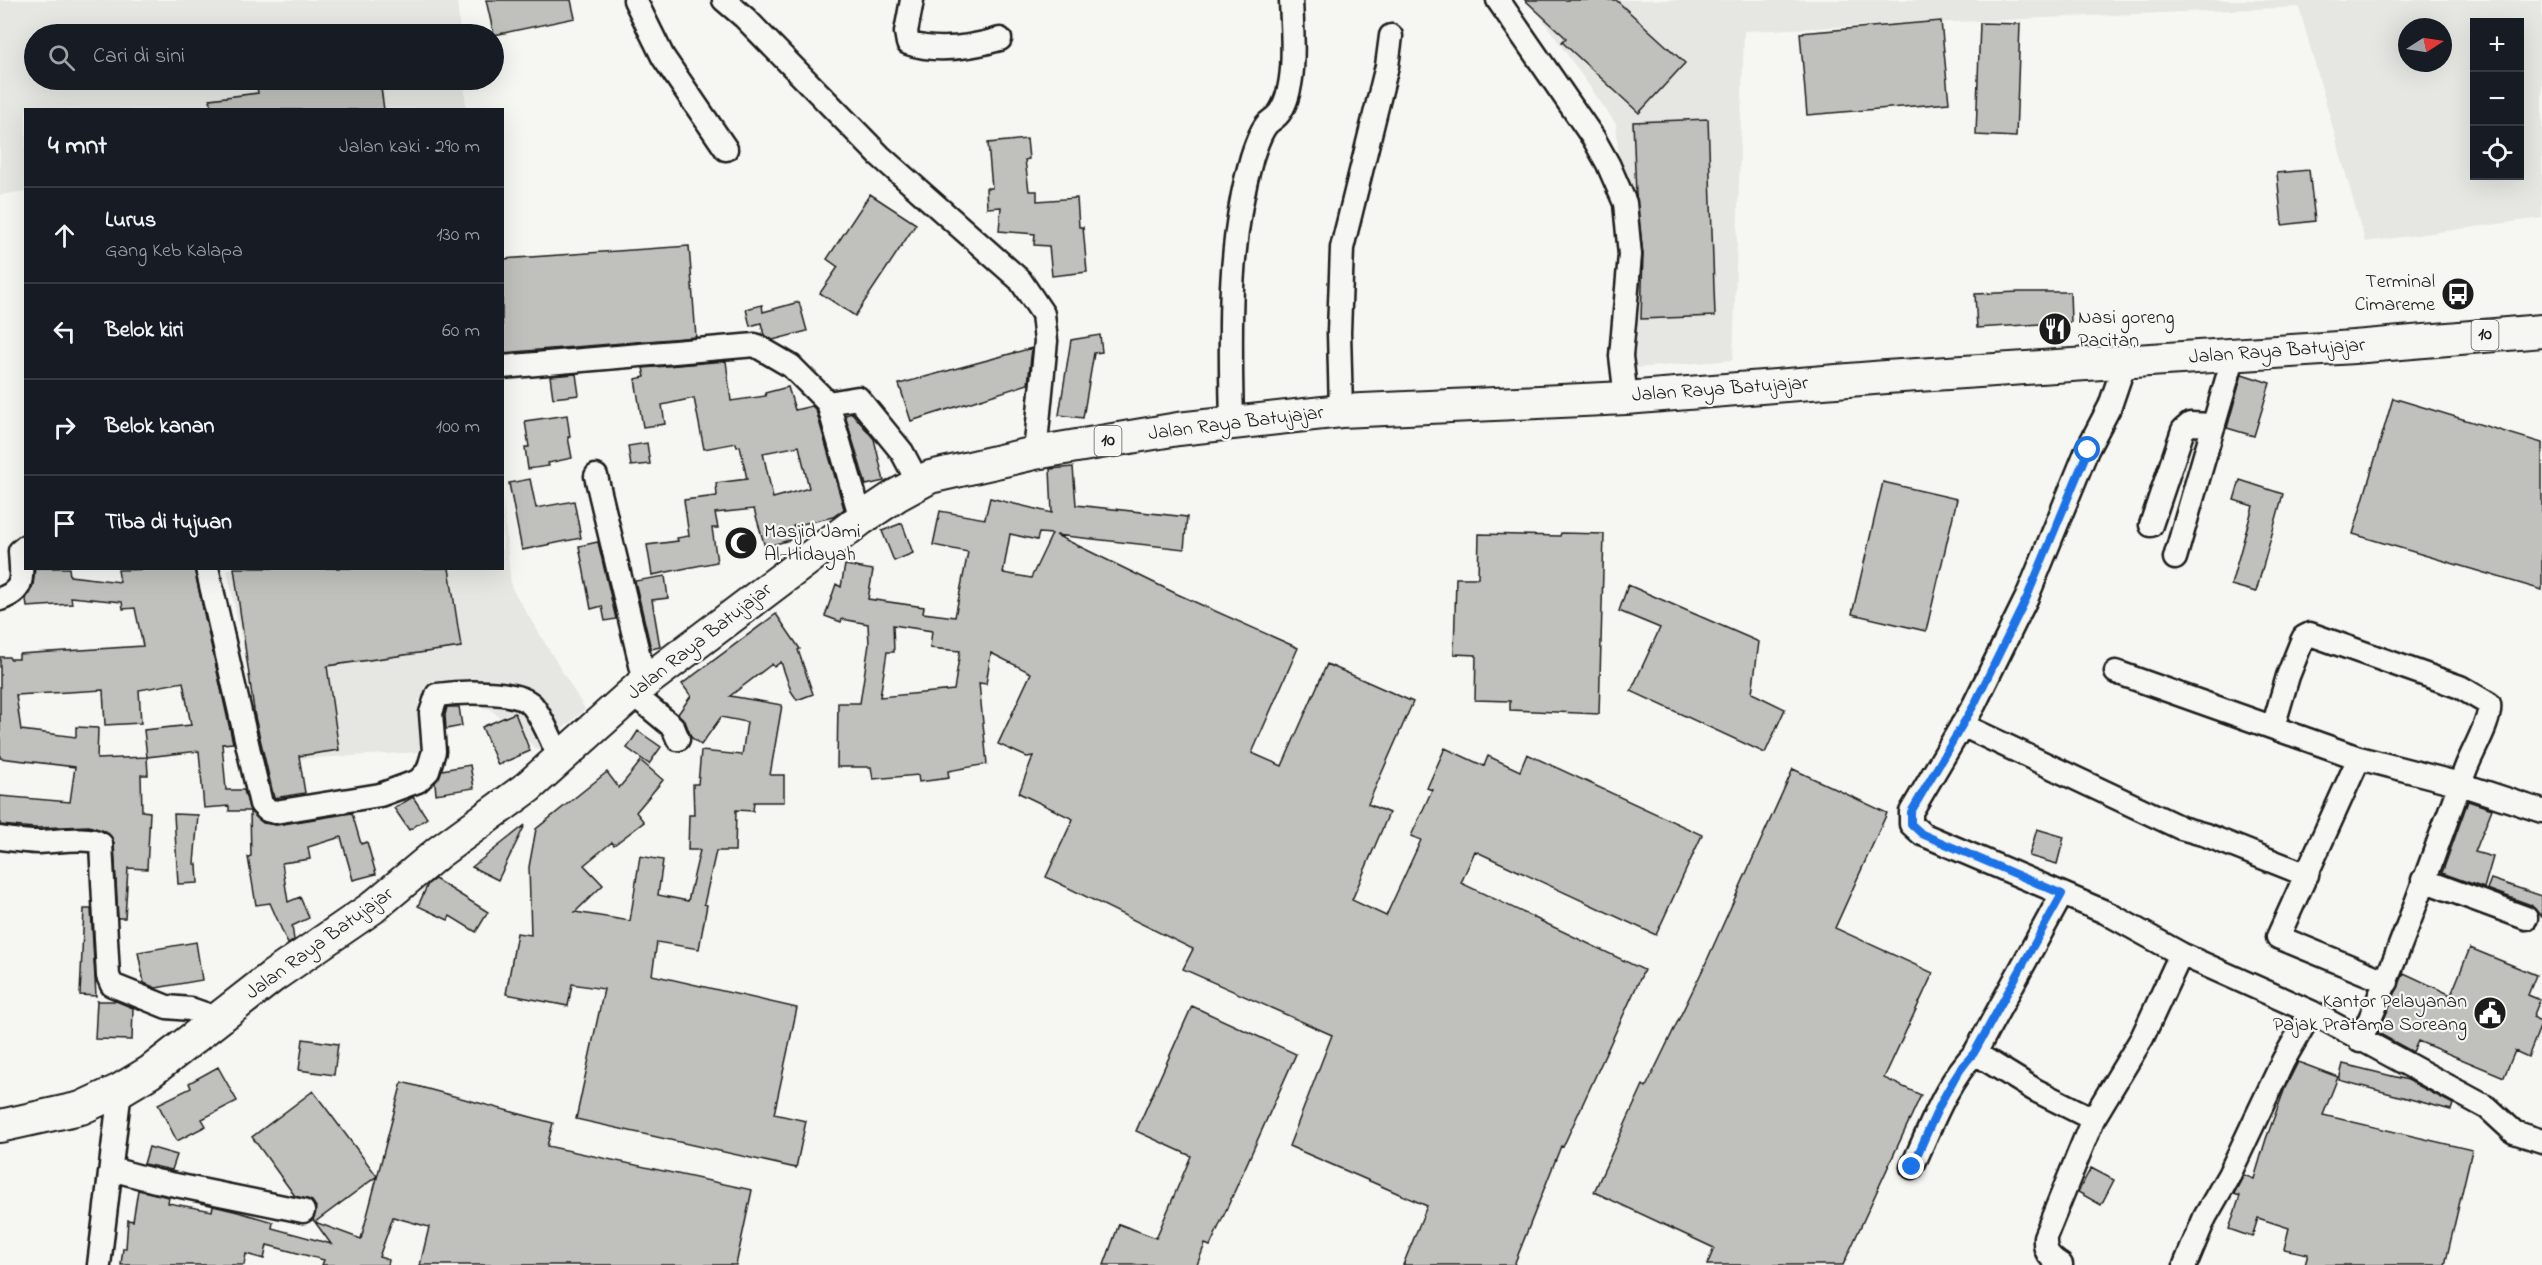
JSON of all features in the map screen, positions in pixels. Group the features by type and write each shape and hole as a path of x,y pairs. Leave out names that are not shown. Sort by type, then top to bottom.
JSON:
{"highway":[{"name":"Jalan Raya Batujajar","path":"0,1126 81,1108 120,1090 150,1072 273,976 372,908 439,852 528,787 638,687 861,519 918,482 930,477 1035,453 1178,429 1341,411 1626,398 1886,377 2234,356 2542,331"}],"street":[{"path":"636,0 663,57 726,149"},
{"path":"724,0 745,18 880,156 1020,280 1043,314 1046,341 1035,453"},
{"path":"912,0 906,32 908,44 925,47 975,46 1000,39"},
{"path":"1232,424 1230,322 1238,224 1252,157 1265,126 1280,111 1289,86 1293,60 1291,0"},
{"path":"1498,0 1594,139 1625,203 1630,255 1621,357 1626,398"},
{"path":"1341,411 1339,332 1342,248 1387,66 1391,36"},
{"path":"504,368 755,345 791,366 828,403 861,519"},
{"path":"2175,558 2234,356"},
{"path":"2125,362 2110,406 2088,450 2027,597 1962,725 1911,812 1911,824 1922,834 2105,912 2181,954 2311,1012 2360,1041 2488,1108 2514,1132 2542,1142"},
{"path":"828,403 858,398 902,452 918,482"},
{"path":"2151,525 2183,430 2190,424 2214,425"},
{"path":"596,476 638,687 674,727 678,739"},
{"path":"0,599 12,595 18,588 22,579 20,551 24,548"},
{"path":"207,570 261,804 267,810 275,812 380,795 418,782 428,771 434,751 431,713 433,701 437,695 473,693 519,697 531,705 560,759"},
{"path":"2273,727 2288,676 2304,637 2310,634 2460,687 2487,701 2489,715 2423,880 2387,982 2360,1041"},
{"path":"2116,672 2359,758 2460,784 2542,811"},
{"path":"1962,725 2181,828 2206,835 2307,875"},
{"path":"2359,758 2278,937 2387,982"},
{"path":"0,838 37,842 97,841 103,850 103,914 108,976 112,985 167,1007 190,1009 219,1019"},
{"path":"2423,880 2526,918"},
{"path":"1912,1167 1953,1083 1964,1064 1974,1053 2062,894"},
{"path":"2061,1265 2049,1257 2044,1247 2045,1237 2093,1119 2142,1038 2181,954"},
{"path":"2186,1265 2205,1217 2229,1175 2283,1061 2311,1012"},
{"path":"1974,1053 2035,1090 2093,1119"},
{"path":"99,1265 120,1090"},
{"path":"111,1169 156,1182 303,1211"}],"shaded area":[{"path":"0,0 457,0 459,24 24,24 24,90 465,90 466,108 24,108 24,191 0,195"},
{"path":"1529,0 2542,0 2542,218 2365,242 2299,7 1744,31 1733,360 1636,368 1616,124"},
{"path":"504,509 511,587 585,709 538,750 490,709 419,699 420,752 266,761 227,570 504,570"}],"building":[{"path":"486,0 571,0 575,18 504,33 504,24 491,24"},
{"path":"1525,0 1616,0 1685,63 1639,113 1562,42 1566,38"},
{"path":"1941,21 1949,103 1807,115 1800,33"},
{"path":"1980,23 2020,24 2016,137 1976,135"},
{"path":"258,90 381,90 384,108 211,108 210,99 258,93"},
{"path":"1708,119 1715,316 1641,319 1643,254 1636,194 1633,122"},
{"path":"1027,139 1029,159 1025,160 1029,191 1037,191 1037,201 1077,198 1079,227 1083,227 1087,272 1052,276 1049,246 1034,245 1035,234 999,231 1001,207 987,208 986,188 992,188 988,143"},
{"path":"2309,170 2315,221 2282,225 2277,173"},
{"path":"870,194 916,224 855,316 820,293 838,267 827,259"},
{"path":"689,246 696,337 504,353 504,259"},
{"path":"2070,292 2071,322 1977,328 1975,294"},
{"path":"799,302 807,331 773,340 764,335 761,323 750,326 746,309 762,305 763,312"},
{"path":"1100,335 1102,352 1094,353 1083,418 1059,415 1071,340"},
{"path":"1032,348 1028,384 911,421 899,384"},
{"path":"726,361 731,401 766,396 765,393 788,387 795,410 812,406 816,410 844,509 833,517 793,526 797,538 765,547 754,509 715,513 718,528 712,528 717,562 652,575 647,545 678,541 677,538 689,536 684,500 717,496 716,483 747,479 740,446 737,447 736,443 704,449 694,398 662,405 665,424 643,427 635,379 645,377 643,368","holes":["799,446 809,488 773,498 763,453"]},
{"path":"576,374 579,395 553,398 550,376"},
{"path":"2242,374 2270,383 2254,436 2227,428"},
{"path":"2393,398 2542,443 2542,590 2353,534"},
{"path":"852,413 874,439 884,481 866,485 845,415"},
{"path":"567,415 572,458 548,463 549,466 528,469 525,447 529,447 525,421"},
{"path":"647,443 650,464 631,466 628,446"},
{"path":"1073,467 1076,505 1187,517 1184,549 1056,535 1177,594 1298,648 1252,753 1282,766 1327,664 1413,702 1368,804 1389,813 1352,900 1386,916 1421,840 1411,836 1432,790 1427,788 1445,748 1484,766 1488,756 1520,771 1527,754 1702,835 1656,935 1475,851 1461,883 1644,970 1563,1147 1561,1146 1514,1265 1403,1265 1427,1206 1289,1146 1332,1035 1183,969 1193,949 1046,877 1073,819 1019,793 1033,756 1027,757 998,744 1031,673 991,653 986,684 979,683 987,764 948,771 949,778 919,782 918,775 873,779 871,767 837,767 838,703 860,703 869,644 868,624 842,619 841,622 825,616 836,584 841,587 845,565 873,570 868,599 924,607 923,613 955,617 968,552 933,545 940,511 985,519 990,498 1052,513 1050,469","holes":["1039,533 1052,534 1031,578 1003,573 1010,534 1037,540","893,625 932,631 930,648 960,651 954,690 880,697 887,652 894,652"]},
{"path":"530,479 536,508 574,501 581,538 522,550 509,483"},
{"path":"2240,480 2283,494 2256,592 2231,585 2253,506 2234,500"},
{"path":"1883,482 1957,499 1926,631 1852,614"},
{"path":"902,523 913,553 894,561 882,531"},
{"path":"1561,533 1604,534 1599,714 1510,710 1510,701 1475,700 1476,655 1454,654 1456,578 1478,578 1479,534 1560,536"},
{"path":"598,542 616,619 605,621 602,606 591,609 579,546"},
{"path":"35,570 69,570 70,576 120,582 118,570 194,570 233,743 222,744 226,790 244,790 250,811 229,811 229,806 204,808 199,751 147,757 148,775 141,775 142,811 150,812 147,869 128,868 125,918 118,918 114,843 107,832 89,826 35,828 0,825 0,796 70,802 75,767 0,758 0,657 19,659 19,654 143,646 135,608 123,609 122,602 71,597 72,604 27,607 26,599 33,585","holes":["183,682 191,725 144,730 147,757 97,759 98,728 76,727 76,737 21,730 16,695 103,690 105,725 141,723 139,690"]},
{"path":"234,570 449,570 461,647 327,666 339,750 299,756 305,793 274,798 255,717"},
{"path":"665,576 668,598 652,600 660,647 651,649 635,581"},
{"path":"1628,585 1759,642 1752,693 1785,709 1765,753 1631,691 1660,628 1619,611"},
{"path":"776,614 800,649 798,650 813,694 797,700 791,691 781,662 774,667 772,664 730,696 782,705 770,775 784,775 784,802 754,802 753,811 736,810 735,851 716,851 704,904 707,905 699,949 657,942 652,975 797,1008 774,1114 806,1121 796,1168 576,1119 604,989 572,984 568,1006 506,994 517,933 531,935 529,867 536,829 607,772 619,788 641,761 663,780 636,812 644,822 614,845 612,842 584,865 603,885 575,912 630,921 640,856 663,860 658,895 688,901 700,850 688,850 689,815 694,815 693,784 698,784 701,751 742,755 747,722 721,717 701,745 691,737 685,721 678,714 691,696 682,684"},
{"path":"447,707 459,707 462,726 446,729"},
{"path":"515,713 530,751 498,765 482,727"},
{"path":"638,731 661,747 649,764 627,748"},
{"path":"470,765 474,788 436,794 435,783 442,770"},
{"path":"1793,769 1887,813 1835,928 1933,973 1884,1078 1921,1095 1843,1265 1707,1265 1714,1248 1594,1192 1643,1085 1646,1087 1703,969"},
{"path":"413,797 427,818 409,830 394,808"},
{"path":"2468,801 2492,809 2475,852 2493,857 2484,888 2442,873"},
{"path":"250,811 263,823 277,825 352,813 361,844 367,842 376,874 353,880 341,837 308,847 310,859 282,863 288,902 300,897 309,918 292,926 294,940 288,944 270,903 256,905 248,857 251,856"},
{"path":"174,814 198,815 194,864 197,864 198,883 178,884"},
{"path":"525,825 498,880 472,867"},
{"path":"2037,829 2064,837 2057,864 2029,856"},
{"path":"435,879 488,912 476,932 450,916 448,920 418,906 428,884"},
{"path":"2491,879 2542,896 2542,917 2531,905 2487,889"},
{"path":"84,909 91,909 96,996 80,995"},
{"path":"196,942 202,980 156,988 144,983 138,952"},
{"path":"2470,948 2536,975 2528,995 2540,1000 2533,1017 2542,1022 2528,1057 2515,1051 2504,1077 2418,1041 2413,1052 2378,1033 2404,973 2451,995"},
{"path":"97,1001 116,1001 133,1008 132,1040 95,1039"},
{"path":"1192,1006 1296,1054 1210,1246 1205,1244 1197,1265 1104,1265 1119,1224 1156,1238 1191,1156 1136,1131"},
{"path":"303,1039 338,1044 334,1075 299,1070"},
{"path":"2298,1062 2338,1077 2323,1115 2472,1150 2445,1265 2305,1265 2308,1254 2284,1249 2289,1228 2258,1218 2252,1237 2229,1229 2240,1196 2234,1194 2244,1175 2254,1179 2285,1088"},
{"path":"2343,1064 2408,1080 2453,1104 2451,1110 2339,1080"},
{"path":"218,1067 237,1101 202,1119 206,1126 177,1141 158,1104 191,1088 189,1083"},
{"path":"402,1082 553,1123 547,1146 752,1190 736,1265 420,1265 429,1227 393,1217 379,1257 389,1260 388,1265 322,1265 324,1260 267,1245 264,1259 246,1254 244,1265 121,1265 123,1248 126,1248 128,1220 133,1221 138,1190 169,1197 168,1203 212,1211 213,1206 238,1212 273,1222 272,1228 331,1244 315,1222 361,1239"},
{"path":"313,1091 377,1176 315,1222 313,1220 316,1207 312,1201 295,1196 252,1137"},
{"path":"149,1147 177,1155 172,1170 144,1164"},
{"path":"2091,1168 2114,1180 2101,1205 2078,1192"}],"place":[{"name":"Terminal Cimareme","path":"2458,294"},
{"name":"Nasi goreng Pacitan","path":"2055,329"},
{"name":"Masjid Jami Al-Hidayah","path":"741,543"},
{"name":"Kantor Pelayanan Pajak Pratama Soreang","path":"2490,1013"}],"route":[{"path":"1912,1167 1943,1101 1964,1064 1974,1053 2062,894 1922,834 1911,824 1911,812 1974,705 2027,597 2088,450"}]}
